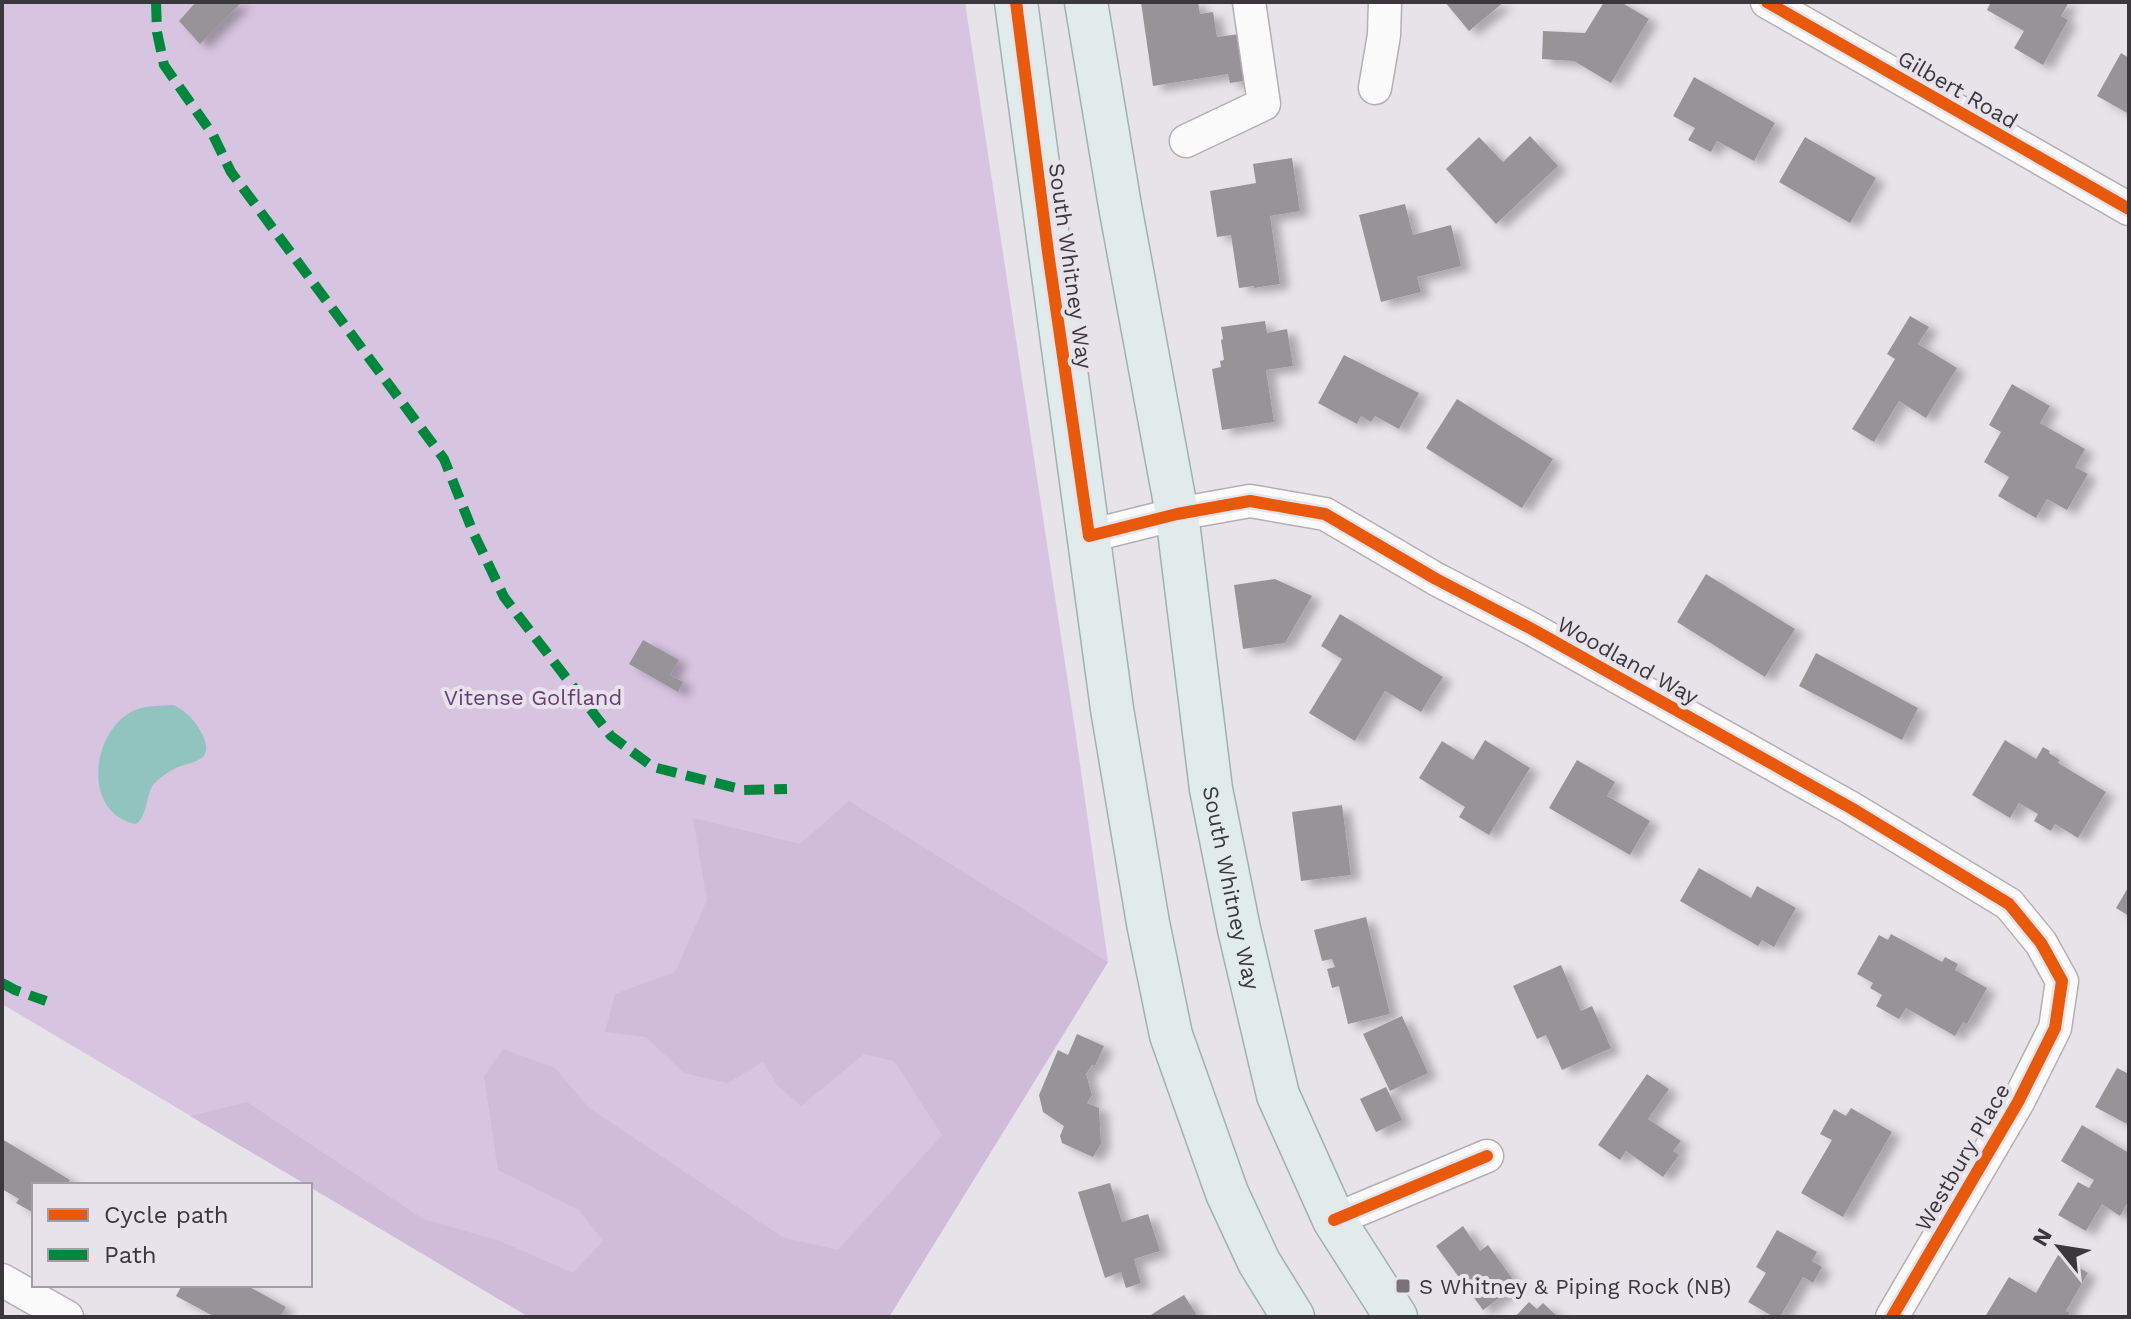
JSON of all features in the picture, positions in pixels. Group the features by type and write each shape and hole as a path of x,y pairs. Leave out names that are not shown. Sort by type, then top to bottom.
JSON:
{"main road":[{"name":"South Whitney Way","path":"1016,2 1112,709 1148,923 1171,1035 1227,1193 1259,1262 1293,1317"},
{"name":"South Whitney Way","path":"1086,2 1177,514 1211,789 1239,929 1278,1095 1334,1220 1396,1317"}],"street":[{"path":"1186,141 1264,104 1249,2"},
{"path":"1375,88 1384,35 1385,2"},
{"name":"Gilbert Road","path":"1767,2 2129,209"},
{"name":"Woodland Way","path":"1089,536 1177,514 1250,501 1325,514 1436,579 1530,628 1851,808 2009,904 2041,943 2062,981 2057,1012"},
{"name":"Westbury Place","path":"1892,1317 2018,1102 2055,1028 2057,1012"},
{"path":"1334,1220 1487,1156"},
{"path":"2,1280 67,1317"}],"green space":[{"name":"Vitense Golfland","path":"2,2 965,2 1108,962 889,1317 529,1317 312,1188 312,1183 304,1183 2,1004"}],"shaded area":[{"path":"174,705 197,726 206,750 201,758 155,782 143,816 136,824 119,817 107,805 100,790 98,772 101,754 107,737 131,712 146,707"},
{"path":"849,801 1108,962 889,1317 529,1317 312,1188 312,1183 304,1183 190,1116 247,1102 423,1219 500,1241 573,1273 603,1241 579,1210 498,1170 484,1076 503,1049 555,1068 589,1108 782,1237 838,1250 942,1135 894,1061 864,1054 801,1106 778,1086 763,1062 728,1083 684,1073 646,1037 605,1032 615,994 675,972 707,900 693,818 800,844"}],"building":[{"path":"196,2 242,2 200,44 179,21"},
{"path":"1141,2 1198,2 1200,14 1213,12 1217,37 1247,33 1250,80 1230,83 1228,74 1153,86"},
{"path":"1445,2 1504,2 1469,31"},
{"path":"1604,2 1621,2 1649,19 1611,83 1574,61 1542,59 1543,31 1585,33"},
{"path":"1991,2 2069,2 2061,16 2068,20 2043,65 2014,48 2024,31 1987,10"},
{"path":"2121,53 2129,58 2129,114 2097,96"},
{"path":"1694,77 1775,123 1754,161 1717,141 1711,152 1688,140 1695,128 1673,116"},
{"path":"1530,136 1558,166 1496,224 1446,169 1479,137 1503,162"},
{"path":"1805,137 1876,178 1850,223 1779,182"},
{"path":"1292,158 1300,211 1270,216 1280,284 1239,288 1231,235 1217,237 1210,191 1256,183 1253,164"},
{"path":"1405,204 1413,235 1451,225 1461,266 1417,277 1421,292 1381,302 1359,215"},
{"path":"1910,316 1929,327 1918,344 1957,368 1926,418 1899,401 1874,442 1852,429 1895,359 1887,354"},
{"path":"1265,321 1267,333 1287,329 1293,366 1266,370 1274,422 1222,430 1212,369 1221,367 1220,361 1224,360 1221,327"},
{"path":"1344,355 1419,393 1399,429 1375,416 1371,422 1361,416 1357,424 1318,403"},
{"path":"2012,384 2050,406 2040,423 2085,449 2075,467 2088,474 2067,510 2047,499 2036,518 1998,496 2009,477 1984,462 2001,432 1989,425"},
{"path":"1457,399 1553,459 1522,508 1426,448"},
{"path":"1706,574 1795,629 1765,677 1677,622"},
{"path":"1275,579 1312,596 1285,643 1243,649 1234,585"},
{"path":"1340,614 1443,677 1421,712 1385,691 1355,741 1309,713 1342,659 1321,646"},
{"path":"643,640 679,660 670,675 683,682 678,692 629,664"},
{"path":"1816,653 1918,708 1902,740 1799,686"},
{"path":"1485,740 1530,768 1489,835 1459,817 1465,807 1419,778 1442,741 1473,760"},
{"path":"2005,740 2036,759 2043,747 2060,760 2058,763 2106,792 2078,838 2055,824 2051,831 2034,821 2038,814 2019,803 2010,818 1972,795"},
{"path":"1577,760 1615,782 1607,796 1650,821 1630,855 1549,808"},
{"path":"1342,805 1351,875 1301,881 1292,812"},
{"path":"1699,868 1751,898 1757,886 1796,908 1774,947 1762,940 1758,946 1680,901"},
{"path":"2129,886 2129,916 2116,908"},
{"path":"1366,917 1390,1014 1348,1024 1339,986 1332,988 1327,969 1335,967 1332,959 1322,961 1314,930"},
{"path":"1891,934 1942,962 1945,957 1958,964 1955,970 1987,988 1967,1024 1963,1022 1955,1036 1906,1008 1899,1019 1876,1006 1882,995 1870,988 1873,983 1857,974 1879,935 1888,940"},
{"path":"1561,965 1581,1011 1592,1006 1611,1048 1562,1070 1546,1035 1537,1039 1513,986"},
{"path":"1402,1016 1428,1073 1390,1091 1363,1034"},
{"path":"1077,1034 1104,1046 1095,1066 1092,1065 1086,1074 1092,1095 1087,1103 1099,1108 1101,1144 1093,1157 1062,1143 1060,1136 1064,1126 1043,1112 1039,1095 1058,1050 1068,1055"},
{"path":"2117,1068 2129,1074 2129,1125 2095,1107"},
{"path":"1647,1074 1669,1089 1648,1119 1681,1141 1673,1151 1679,1155 1663,1177 1626,1151 1620,1160 1598,1145"},
{"path":"1386,1087 1402,1120 1376,1132 1360,1099"},
{"path":"1851,1108 1892,1132 1843,1217 1801,1193 1832,1140 1820,1134 1834,1109 1846,1116"},
{"path":"2082,1125 2129,1153 2129,1200 2120,1216 2102,1204 2086,1231 2058,1215 2078,1182 2089,1188 2094,1180 2061,1161"},
{"path":"2,1139 70,1180 68,1183 32,1183 32,1212 16,1203 19,1199 2,1189"},
{"path":"1110,1183 1122,1222 1148,1214 1160,1251 1134,1259 1141,1283 1126,1288 1121,1272 1105,1278 1078,1192"},
{"path":"1463,1226 1480,1251 1488,1245 1517,1285 1483,1310 1436,1246"},
{"path":"1777,1230 1817,1252 1812,1261 1822,1267 1813,1283 1803,1277 1780,1317 1774,1317 1748,1302 1766,1273 1756,1267"},
{"path":"2058,1255 2088,1273 2066,1311 2070,1313 2067,1317 1986,1315 2009,1277 2036,1293"},
{"path":"181,1287 250,1287 286,1307 280,1317 215,1317 176,1296"},
{"path":"1184,1295 1198,1317 1148,1317 1160,1309"},
{"path":"1529,1302 1537,1309 1543,1303 1558,1317 1515,1317"}],"marked path":[{"path":"156,2 157,32 164,65 213,135 231,172 444,459 473,532 504,597 611,736 653,767 744,790 787,789"},
{"path":"2,983 46,1001"}],"cycle path":[{"path":"1016,2 1089,536 1177,514 1250,501 1325,514 1436,579 1530,628 1851,808 2009,904 2041,943 2062,981 2055,1028 2018,1102 1892,1317"},
{"path":"1767,2 2129,209"},
{"path":"1334,1220 1487,1156"}],"place":[{"name":"S Whitney & Piping Rock (NB)","path":"1403,1286"}]}
